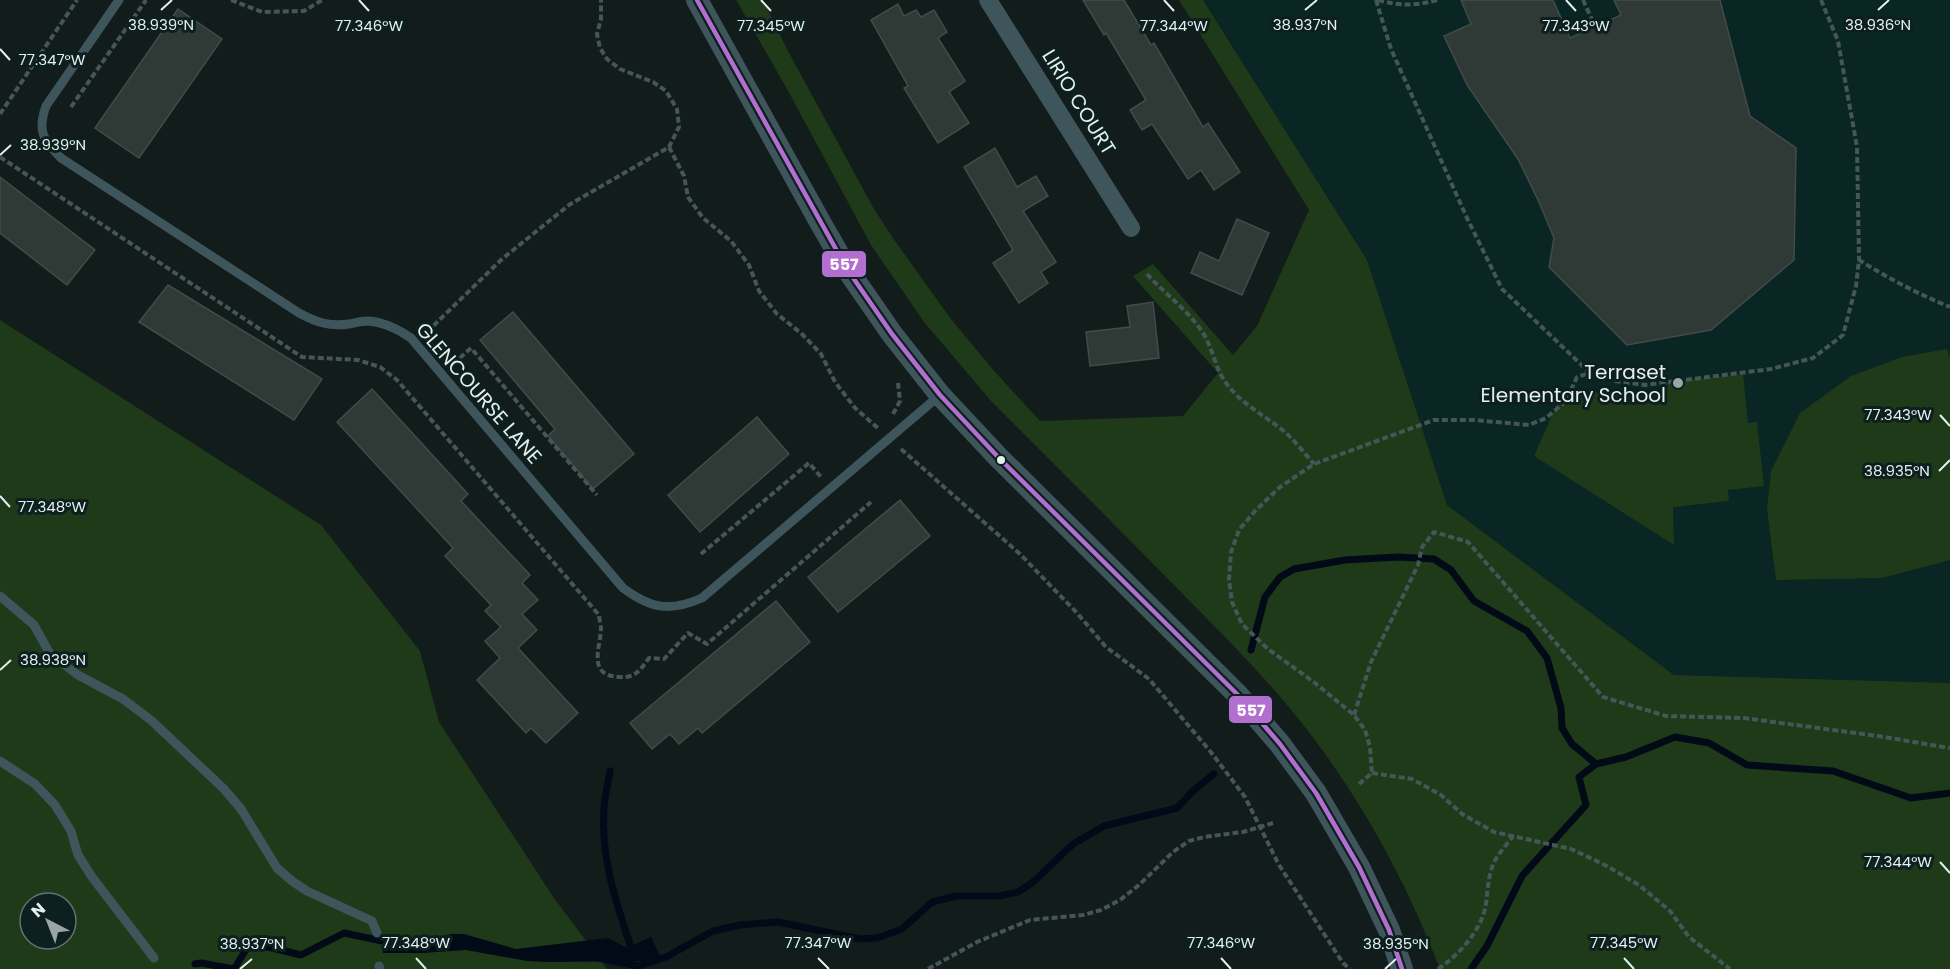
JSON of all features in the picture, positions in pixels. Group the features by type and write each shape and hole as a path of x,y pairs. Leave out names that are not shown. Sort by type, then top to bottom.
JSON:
{"street":[{"path":"697,0 848,269 892,334 940,395 998,457 1237,694 1273,735 1304,776 1342,836 1374,896 1389,930 1402,969"},
{"name":"LIRIO COURT","path":"988,0 1131,228"}],"lane":[{"name":"GLENCOURSE LANE","path":"119,0 46,106 41,120 43,134 50,147 61,158 299,313 317,322 333,326 366,321 380,322 396,328 416,344 622,588 638,599 668,608 686,605 702,598 940,395"},
{"path":"0,596 34,625 50,654 78,675 123,699 145,715 224,789 242,809 277,868 307,891 372,921 377,933"},
{"path":"0,762 35,784 55,805 71,831 78,855 92,877 154,958"}],"path":[{"path":"0,114 77,0"},
{"path":"71,108 146,0"},
{"path":"231,0 262,12 304,11 322,0"},
{"path":"416,344 502,260 568,205 669,147 679,128 677,109 666,91 653,82 620,69 600,48 597,34 601,19 601,0"},
{"path":"1377,0 1396,5 1418,5 1437,0"},
{"path":"1377,0 1391,49 1467,218 1502,289 1590,373 1614,381 1645,386 1771,369 1813,358 1844,335 1856,286 1859,260 1857,147 1838,41 1821,0"},
{"path":"1583,0 1595,26"},
{"path":"669,147 684,176 688,197 703,218 731,241 749,265 759,291 777,314 802,334 821,354 835,382 855,408 1020,555 1077,613 1106,647 1149,678 1210,751 1245,797 1279,865 1343,963 1350,969"},
{"path":"0,157 302,357 358,360 380,367 397,380 599,615 601,629 597,646 597,663 603,673 612,677 627,678 637,675 649,658 664,659 688,633 707,644 871,502"},
{"path":"1859,260 1950,308"},
{"path":"1147,274 1162,291 1193,318 1205,336 1225,382 1243,402 1287,434 1314,464"},
{"path":"442,374 471,348 597,495"},
{"path":"1372,772 1370,747 1365,730 1354,715 1268,649 1242,624 1232,602 1229,580 1231,552 1239,530 1255,511 1280,488 1314,464 1434,420 1474,420 1529,425 1546,418 1566,401 1578,377 1590,373"},
{"path":"870,435 892,415 900,401 898,383"},
{"path":"700,554 809,463 821,477 829,470"},
{"path":"1354,715 1371,662 1418,565 1422,547 1434,532 1468,542 1603,698 1666,716 1744,718 1950,748"},
{"path":"1359,784 1372,772"},
{"path":"1372,772 1412,779 1441,795 1462,814 1494,832 1571,849 1605,865 1639,885 1670,911 1689,937 1730,969"},
{"path":"928,969 977,942 1030,920 1083,915 1101,910 1120,900 1173,852 1189,841 1243,832 1273,823"},
{"path":"1438,969 1452,960 1479,925 1486,906 1488,882 1495,861 1513,835"}],"shaded area":[{"name":"Terraset Elementary School","path":"1203,0 1950,0 1950,683 1674,675 1447,505 1367,260"},
{"path":"451,934 464,934 516,949 608,938 627,948 651,937 660,956 643,961 547,962 527,961 466,950 383,953 383,939 428,940"}],"green space":[{"path":"736,0 763,0 788,51 874,209 895,241 951,319 1040,421 1183,416 1218,373 1133,276 1153,264 1233,355 1257,326 1309,210 1179,0 1203,0 1367,260 1447,505 1674,675 1950,683 1950,969 1440,969 1411,902 1378,837 1340,776 1297,717 1221,633 991,401 924,322 871,245"},
{"path":"0,320 321,525 420,651 439,722 554,898 607,969 0,969"},
{"path":"1947,349 1950,359 1950,560 1882,578 1776,580 1767,509 1771,471 1800,413 1851,376 1902,357"},
{"path":"1743,374 1748,423 1757,422 1764,486 1728,490 1729,501 1673,507 1674,545 1534,456 1562,393 1660,390 1660,383"}],"building":[{"path":"1083,0 1124,0 1151,45 1154,43 1203,127 1208,123 1240,172 1214,190 1201,170 1188,179 1152,124 1142,130 1130,110 1146,100 1106,33 1104,35"},
{"path":"1461,0 1553,0 1570,38 1621,15 1614,0 1720,0 1750,116 1796,148 1794,260 1711,330 1627,345 1549,267 1554,238 1539,202 1518,159 1467,85 1444,36 1471,24"},
{"path":"898,4 904,16 916,10 921,17 934,10 947,32 938,38 965,81 949,92 969,123 938,143 904,88 908,86 871,20"},
{"path":"178,9 222,39 139,158 95,128"},
{"path":"995,148 1017,187 1036,176 1048,196 1023,211 1056,262 1041,272 1048,283 1019,303 993,263 1013,250 964,167"},
{"path":"0,177 95,250 67,285 0,233"},
{"path":"1237,219 1269,233 1242,295 1191,273 1200,252 1219,261"},
{"path":"168,285 322,379 294,420 139,322"},
{"path":"1153,302 1159,358 1090,366 1086,332 1130,327 1127,306"},
{"path":"513,312 634,454 593,489 548,436 555,429 480,340"},
{"path":"372,389 468,494 461,501 530,575 522,583 538,600 522,614 537,630 518,648 578,713 546,743 531,728 526,733 477,680 500,658 485,641 501,627 485,611 491,605 445,556 453,548 337,422"},
{"path":"757,417 789,454 700,532 668,495"},
{"path":"900,500 930,536 838,612 808,577"},
{"path":"776,601 810,642 702,733 698,728 679,744 670,734 652,749 630,723"}],"waterway":[{"path":"1251,650 1265,597 1280,577 1294,569 1345,560 1398,557 1434,559 1451,570 1474,601 1527,631 1547,658 1561,708 1562,728 1572,744 1596,764"},
{"path":"1471,969 1487,946 1522,876 1586,805 1579,777 1596,764 1626,757 1675,737 1709,743 1747,765 1833,771 1911,798 1950,793"},
{"path":"610,771 603,826 607,863 633,953"},
{"path":"598,958 638,966 666,957 713,931 740,925 778,922 860,939 877,938 902,929 932,902 956,896 999,896 1018,892 1032,883 1073,844 1104,826 1177,808 1214,774"},
{"path":"195,964 234,969 247,948 268,947 301,955 344,933 392,943"}],"transit line":[{"name":"557","path":"697,0 847,269 892,334 940,395 998,457 1237,694 1280,744 1316,793 1359,867 1389,930 1402,969"}],"place":[{"name":"Terraset Elementary School","path":"1678,383"}]}
